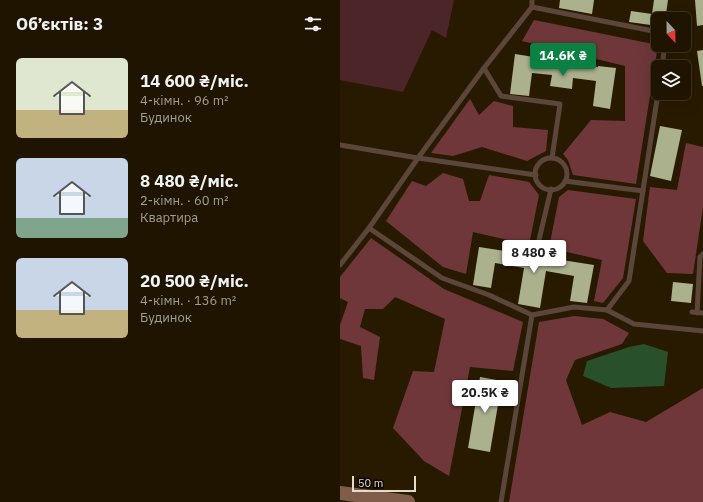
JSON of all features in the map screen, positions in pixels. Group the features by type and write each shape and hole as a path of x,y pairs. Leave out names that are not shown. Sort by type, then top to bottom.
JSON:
{"street":[{"path":"340,493 408,502"}],"lane":[{"path":"340,265 369,228 484,68 532,7 532,0"},
{"path":"532,7 651,31"},
{"path":"484,68 501,96 560,104 552,158"},
{"path":"607,310 629,281 657,100"},
{"path":"340,145 536,175"},
{"path":"547,158 552,158 560,161 566,168 567,176 559,187 551,189 542,186 537,180 536,171 540,163 547,158"},
{"path":"565,180 643,191"},
{"path":"539,240 551,189"},
{"path":"369,228 442,278 489,295 532,315 574,307 607,310 634,324 703,331"},
{"path":"698,313 700,256 703,254"},
{"path":"502,502 532,315"}],"shaded area":[{"path":"340,0 454,0 446,38 432,30 403,92 340,80"},
{"path":"534,20 651,44 651,52 657,52 656,60 651,60 651,89 636,184 573,175 568,160 563,154 591,120 625,121 625,66 522,41"},
{"path":"470,99 479,115 494,101 513,106 513,127 548,130 546,151 527,161 482,147 453,156 431,153"},
{"path":"686,143 703,147 703,207 693,274 667,273 643,241 650,187 677,190"},
{"path":"443,173 463,179 469,201 480,201 489,175 529,182 539,195 529,245 473,232 466,274 443,267 386,221 412,181 426,186"},
{"path":"568,190 636,199 623,278 603,303 594,301 602,260 549,248 559,197"},
{"path":"371,238 444,289 523,322 513,371 470,367 449,476 424,461 393,428 413,371 434,372 445,319 395,297 383,309 365,309 360,327 380,337 374,380 363,378 361,346 340,339 340,325 348,302 340,298 340,277"},
{"path":"574,316 603,319 629,333 622,344 575,360 566,380 582,425 610,412 646,422 703,388 703,502 509,502 539,322"},
{"path":"644,344 668,352 664,386 611,388 583,376 587,361 629,347"}],"building":[{"path":"560,0 594,0 592,14 559,8"},
{"path":"654,0 668,0 666,12 652,12"},
{"path":"695,0 703,0 703,25 697,26"},
{"path":"631,11 651,14 651,25 629,22"},
{"path":"703,50 703,86 702,86 697,51"},
{"path":"515,54 553,61 616,68 610,109 593,106 596,81 573,78 572,89 550,86 552,75 532,73 529,96 510,94"},
{"path":"660,126 682,130 671,181 650,176"},
{"path":"479,247 594,265 587,303 570,301 574,276 546,271 540,308 518,304 524,268 495,263 491,288 473,285"},
{"path":"673,282 693,284 691,303 671,301"},
{"path":"480,377 502,381 490,452 468,448"}]}
